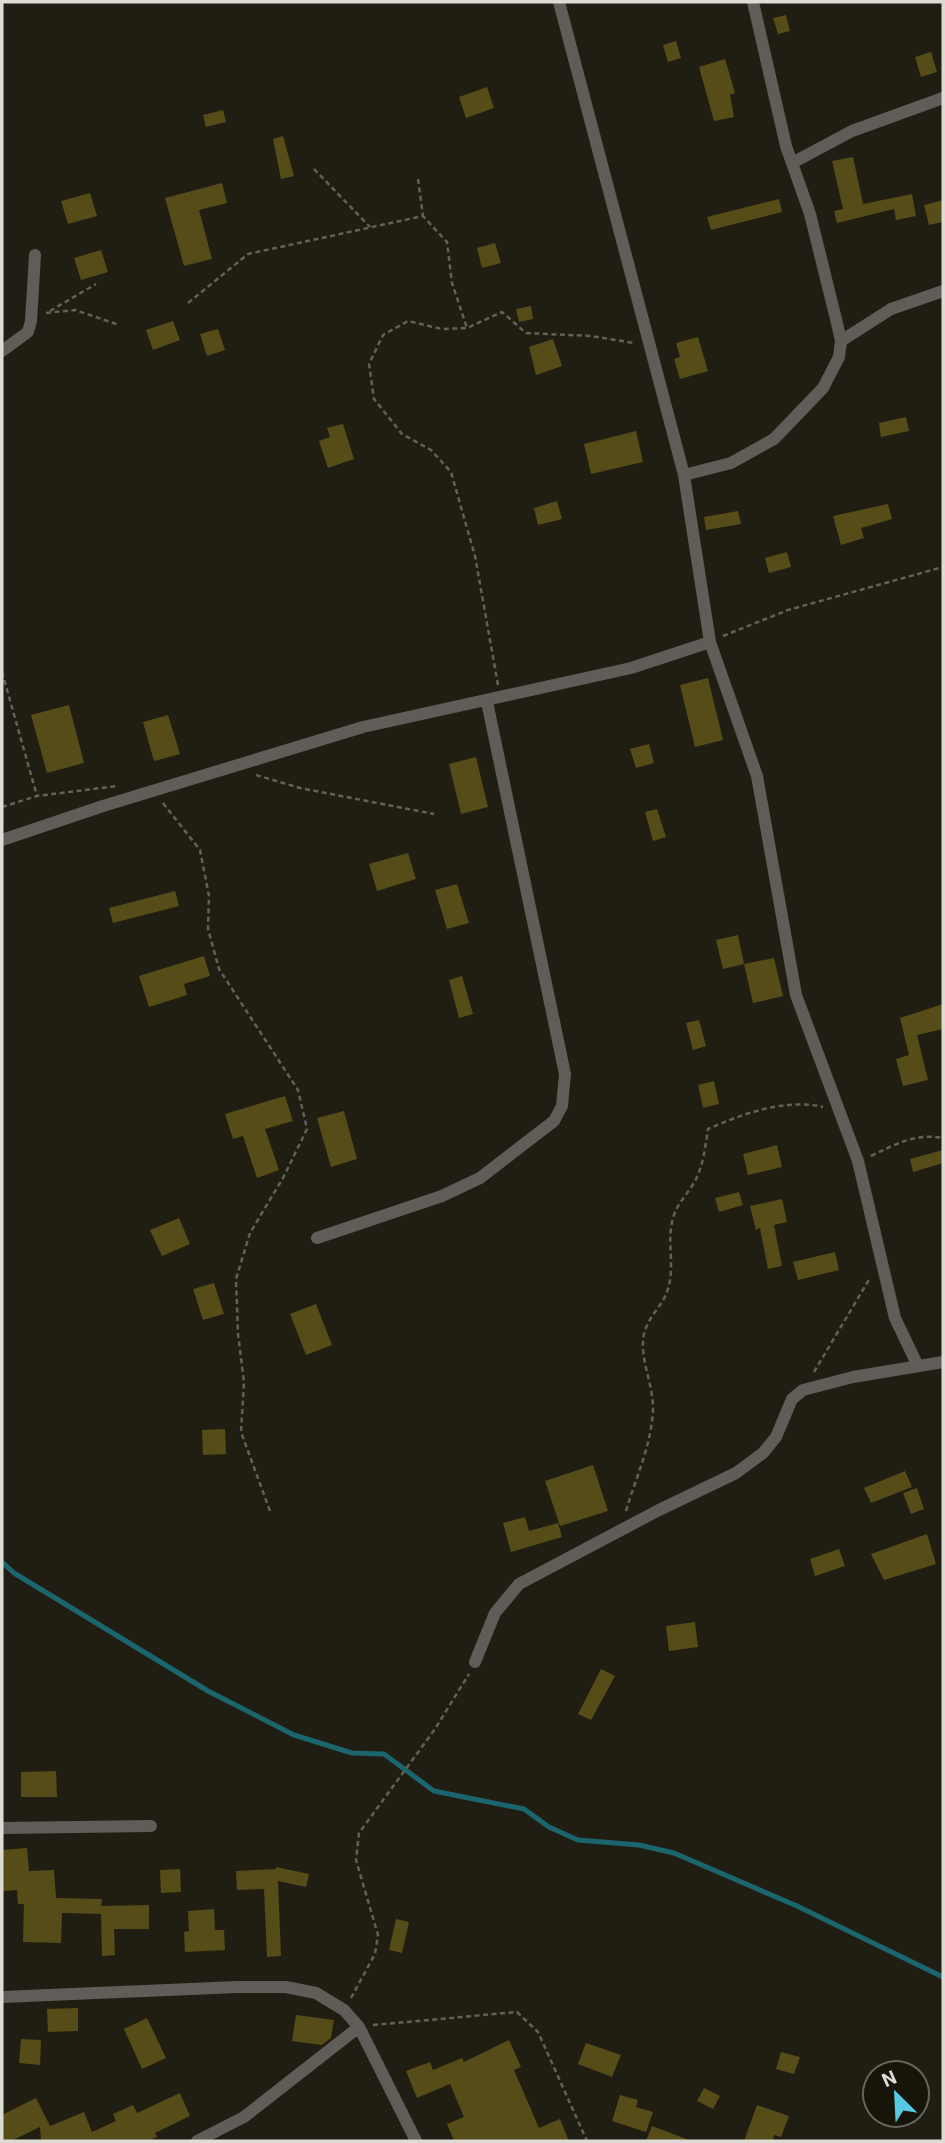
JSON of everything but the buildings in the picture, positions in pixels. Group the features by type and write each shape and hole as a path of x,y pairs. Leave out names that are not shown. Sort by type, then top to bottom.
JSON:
{"street":[{"path":"559,2 684,475 710,642 757,776 796,995 858,1161 899,1330 917,1364"},
{"path":"684,475 732,463 774,439 823,388 839,357 841,341 810,214 792,163 753,2"},
{"path":"792,163 852,131 943,98"},
{"path":"2,351 27,331 32,321 34,255"},
{"path":"841,341 891,309 943,291"},
{"path":"2,840 363,727 631,668 710,642"},
{"path":"317,1238 442,1196 474,1182 544,1130 560,1113 565,1073 494,700"},
{"path":"475,1662 495,1613 519,1584 750,1463 776,1437 792,1399 803,1390 917,1364 943,1362"},
{"path":"2,1828 150,1826"},
{"path":"2,1997 286,1987 316,1993 344,2010 359,2027 416,2141"},
{"path":"197,2141 244,2117 359,2027"}],"path":[{"path":"314,169 370,227"},
{"path":"418,179 422,216 447,242 452,283 467,328"},
{"path":"188,303 248,254 422,216"},
{"path":"32,321 96,284"},
{"path":"46,313 75,310 119,325"},
{"path":"494,700 475,556 451,472 431,450 402,434 374,399 369,364 383,335 408,321 442,329 467,328 502,312 526,333 591,336 636,343 653,356"},
{"path":"710,642 788,610 943,567"},
{"path":"2,671 37,796"},
{"path":"254,775 300,788 434,814"},
{"path":"2,807 37,796 115,785 128,787"},
{"path":"155,791 200,850 209,896 208,929 219,969 298,1090 307,1129 284,1178 250,1233 236,1279 238,1334 244,1382 241,1432 270,1511"},
{"path":"620,1531 650,1433 653,1406 644,1333 655,1308 666,1296 673,1276 672,1221 679,1202 701,1167 708,1129 738,1116 803,1102 838,1110"},
{"path":"858,1161 901,1141 928,1135 943,1138"},
{"path":"803,1390 881,1259"},
{"path":"344,2010 367,1972 378,1935 356,1860 359,1833 455,1700 475,1662"},
{"path":"359,2027 517,2012 538,2032 587,2141"}],"waterway":[{"path":"2,1562 14,1573 208,1691 294,1735 352,1753 384,1754 434,1791 524,1809 549,1827 578,1840 639,1845 674,1853 797,1906 943,1977"}]}
